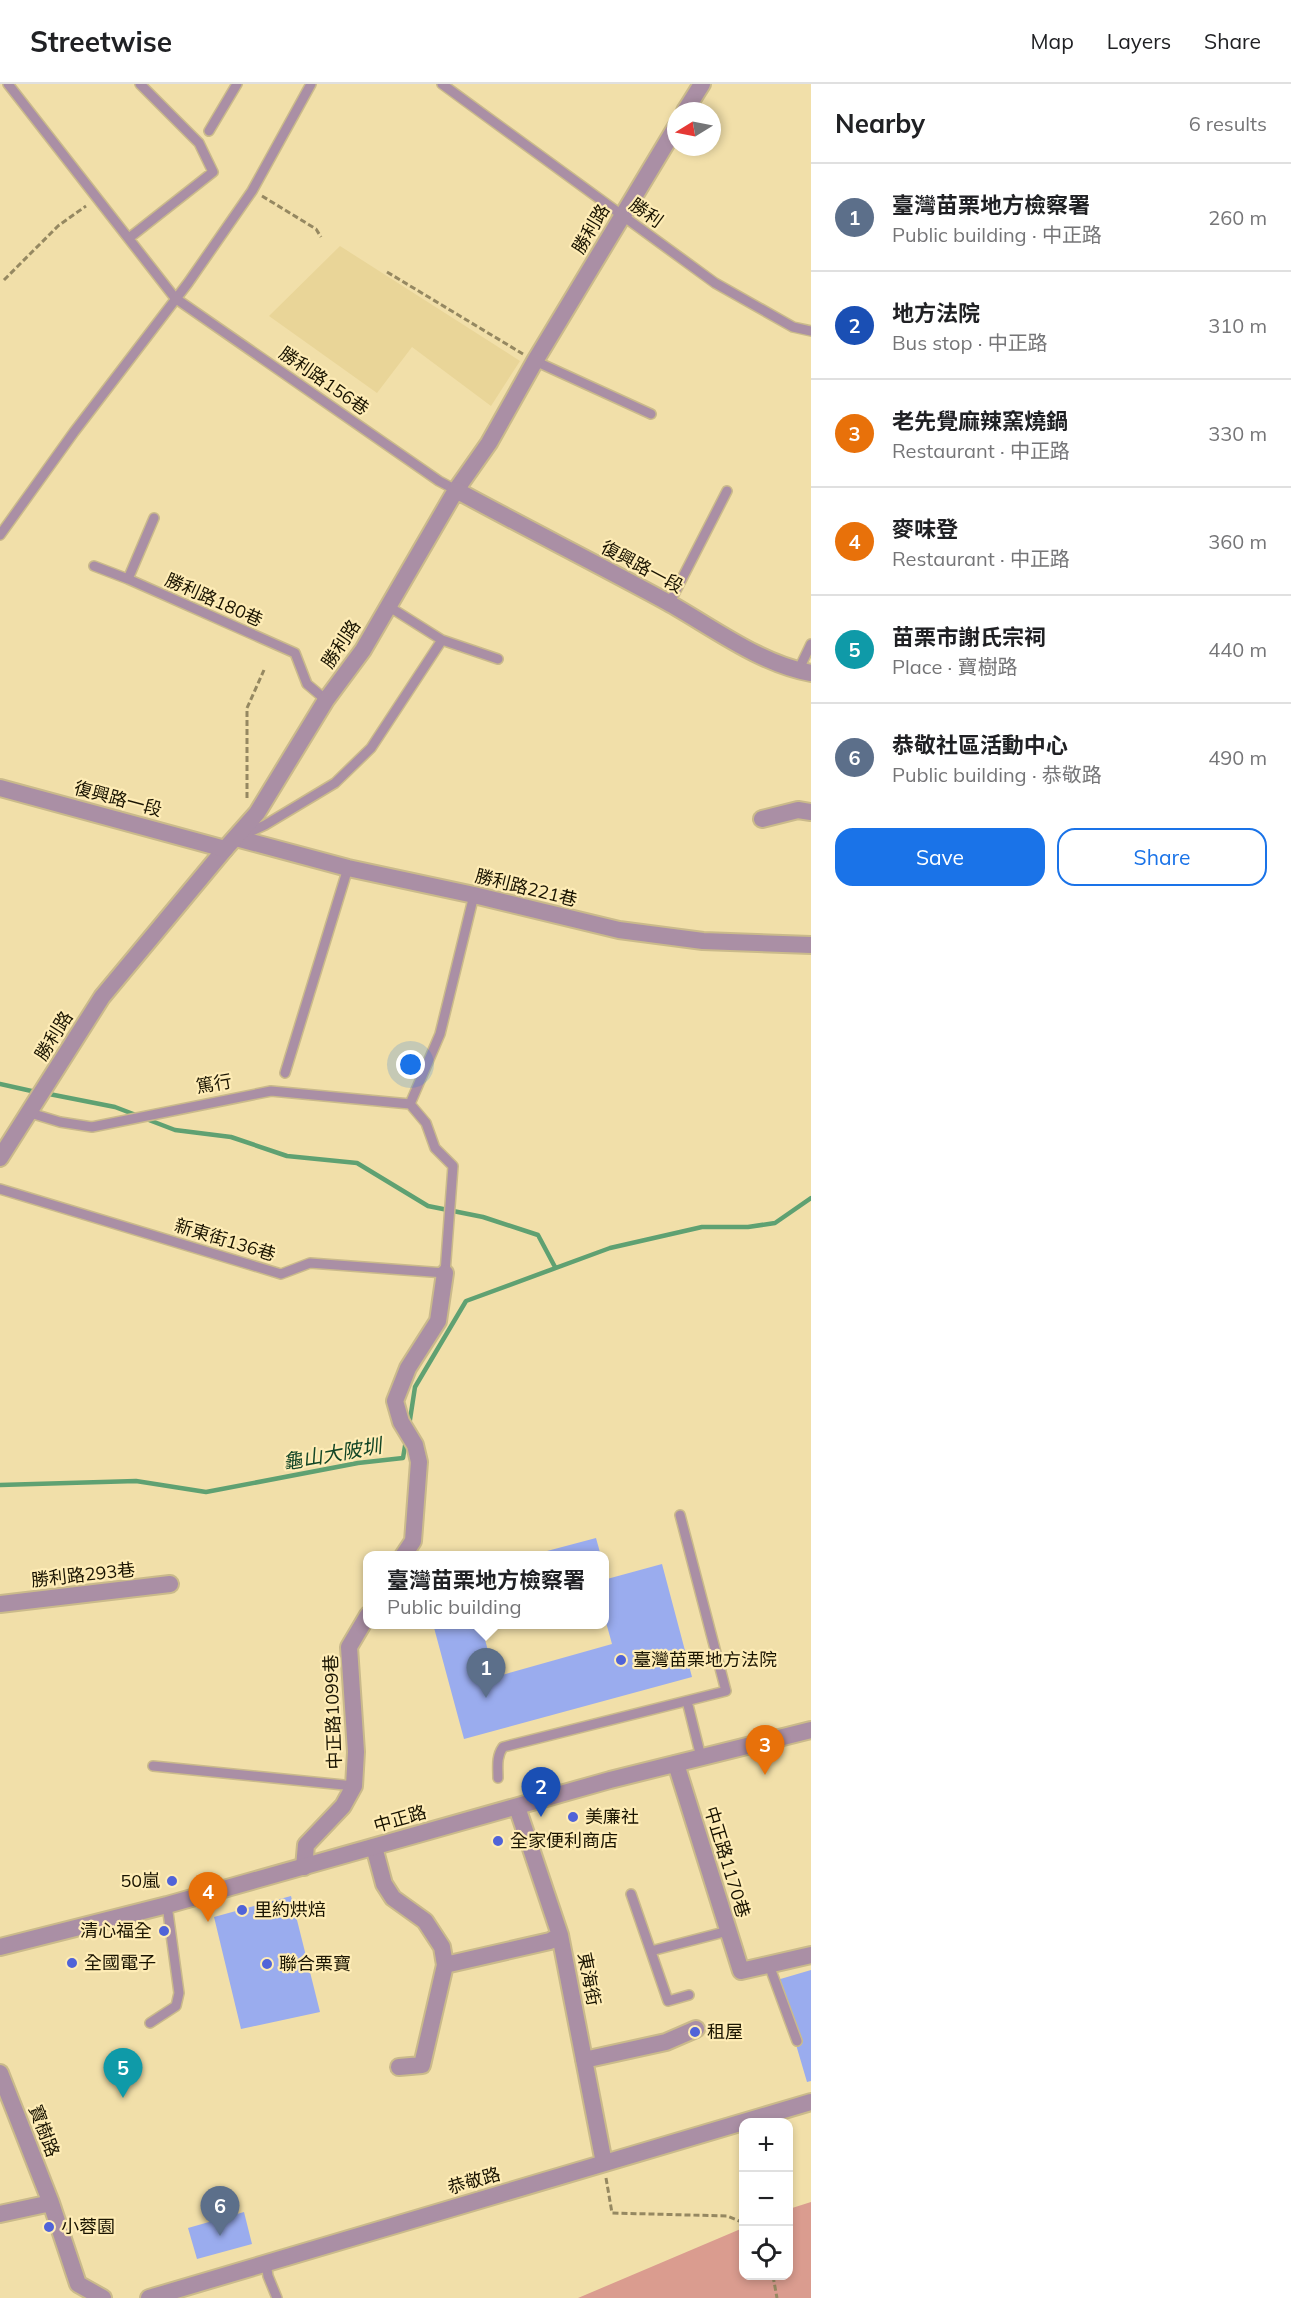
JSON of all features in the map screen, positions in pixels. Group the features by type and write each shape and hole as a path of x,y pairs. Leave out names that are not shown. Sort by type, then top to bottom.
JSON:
{"street":[{"path":"691,102 702,84"},
{"name":"勝利路","path":"0,1158 27,1112 102,998 248,824 326,700 363,650 456,490 489,443 535,361 667,142"},
{"name":"復興路一段","path":"456,490 669,603 744,647 804,672"},
{"name":"復興路一段","path":"0,788 231,844"},
{"path":"762,819 798,810 811,812"},
{"name":"勝利路221巷","path":"231,844 474,895 619,930 703,941 811,945"},
{"path":"407,1551 413,1541 419,1462 395,1401 408,1368 438,1322 445,1273"},
{"name":"勝利路293巷","path":"0,1604 170,1584"},
{"name":"中正路1099巷","path":"304,1867 306,1845 343,1806 354,1786 357,1752 349,1647 363,1623"},
{"name":"中正路","path":"0,1947 167,1905 701,1757 811,1730"},
{"name":"中正路1170巷","path":"676,1764 741,1971 769,1965"},
{"name":"東海街","path":"517,1807 560,1935 604,2163"},
{"path":"374,1847 384,1884 393,1898 425,1921 442,1947 445,1965 422,2065 399,2067"},
{"path":"445,1965 550,1941 560,1935"},
{"path":"769,1965 811,1955"},
{"path":"584,2060 666,2042 696,2029"},
{"name":"寶樹路","path":"0,2073 51,2203"},
{"name":"恭敬路","path":"149,2298 811,2102"},
{"path":"0,2214 51,2203 78,2284 103,2298"}],"lane":[{"name":"勝利路156巷","path":"8,84 175,298 439,481 456,490"},
{"path":"129,238 213,172 199,143 140,84"},
{"path":"209,131 237,84"},
{"path":"0,536 74,432 188,283 252,190 311,84"},
{"name":"勝利","path":"442,84 716,282 793,327 811,331"},
{"path":"535,361 651,414"},
{"path":"669,603 727,491"},
{"path":"128,579 154,518"},
{"name":"勝利路180巷","path":"94,566 296,653 307,684 326,700"},
{"path":"388,606 442,640 498,659"},
{"path":"231,844 335,783 371,747 442,640"},
{"path":"804,672 811,644"},
{"path":"285,1073 348,868"},
{"path":"445,1273 453,1166 435,1148 426,1123 410,1104 440,1034 474,895"},
{"name":"篤行","path":"27,1112 60,1122 92,1127 271,1091 410,1104"},
{"name":"新東街136巷","path":"0,1189 281,1274 310,1263 445,1273"},
{"path":"498,1778 498,1754 503,1748 726,1691 680,1515"},
{"path":"687,1701 701,1757"},
{"path":"153,1766 354,1786"},
{"path":"631,1894 668,2001 688,1995"},
{"path":"150,2023 176,2006 179,1993 167,1905"},
{"path":"651,1951 729,1931"},
{"path":"769,1965 797,2041"},
{"path":"266,2263 268,2276 277,2298"}],"path":[{"path":"252,190 316,229 321,237"},
{"path":"4,280 58,226 98,198"},
{"path":"387,272 535,361"},
{"path":"248,824 247,708 264,670"},
{"path":"604,2163 612,2213 727,2216 739,2221"},
{"path":"774,2280 777,2298"}],"shaded area":[{"path":"340,246 520,361 491,406 412,347 377,393 269,316"},
{"path":"811,2202 811,2298 578,2298 739,2230 739,2280 793,2280 793,2208"}],"building":[{"path":"596,1538 600,1551 547,1551"},
{"name":"臺灣苗栗地方法院","path":"662,1564 692,1677 464,1739 434,1629 492,1629 483,1632 495,1677 612,1644 608,1629 609,1578"},
{"name":"聯合栗寶","path":"291,1896 320,2012 241,2029 214,1917"},
{"path":"811,1970 811,2081 807,2082 777,1980"},
{"path":"244,2212 252,2244 197,2259 188,2228"}],"waterway":[{"name":"龜山大陂圳","path":"0,1084 36,1092"},
{"name":"龜山大陂圳","path":"44,1093 115,1107 175,1130 231,1137 287,1156 357,1163 428,1206 483,1217 538,1235 555,1267"},
{"name":"龜山大陂圳","path":"409,1426 415,1387 466,1301 610,1248 702,1227 748,1227 775,1223 811,1198"},
{"name":"龜山大陂圳","path":"0,1485 136,1481 206,1492 358,1463 403,1458 406,1440"}],"place":[{"name":"臺灣苗栗地方法院","path":"621,1660"},
{"name":"臺灣苗栗地方檢察署","path":"486,1698"},
{"name":"老先覺麻辣窯燒鍋","path":"765,1775"},
{"name":"地方法院","path":"541,1817"},
{"name":"美廉社","path":"573,1817"},
{"name":"全家便利商店","path":"498,1841"},
{"name":"50嵐","path":"172,1881"},
{"name":"里約烘焙","path":"242,1910"},
{"name":"麥味登","path":"208,1922"},
{"name":"清心福全","path":"164,1931"},
{"name":"全國電子","path":"72,1963"},
{"name":"聯合栗寶","path":"267,1964"},
{"name":"租屋","path":"695,2032"},
{"name":"苗栗市謝氏宗祠","path":"123,2098"},
{"name":"小蓉園","path":"49,2227"},
{"name":"恭敬社區活動中心","path":"220,2236"}]}
